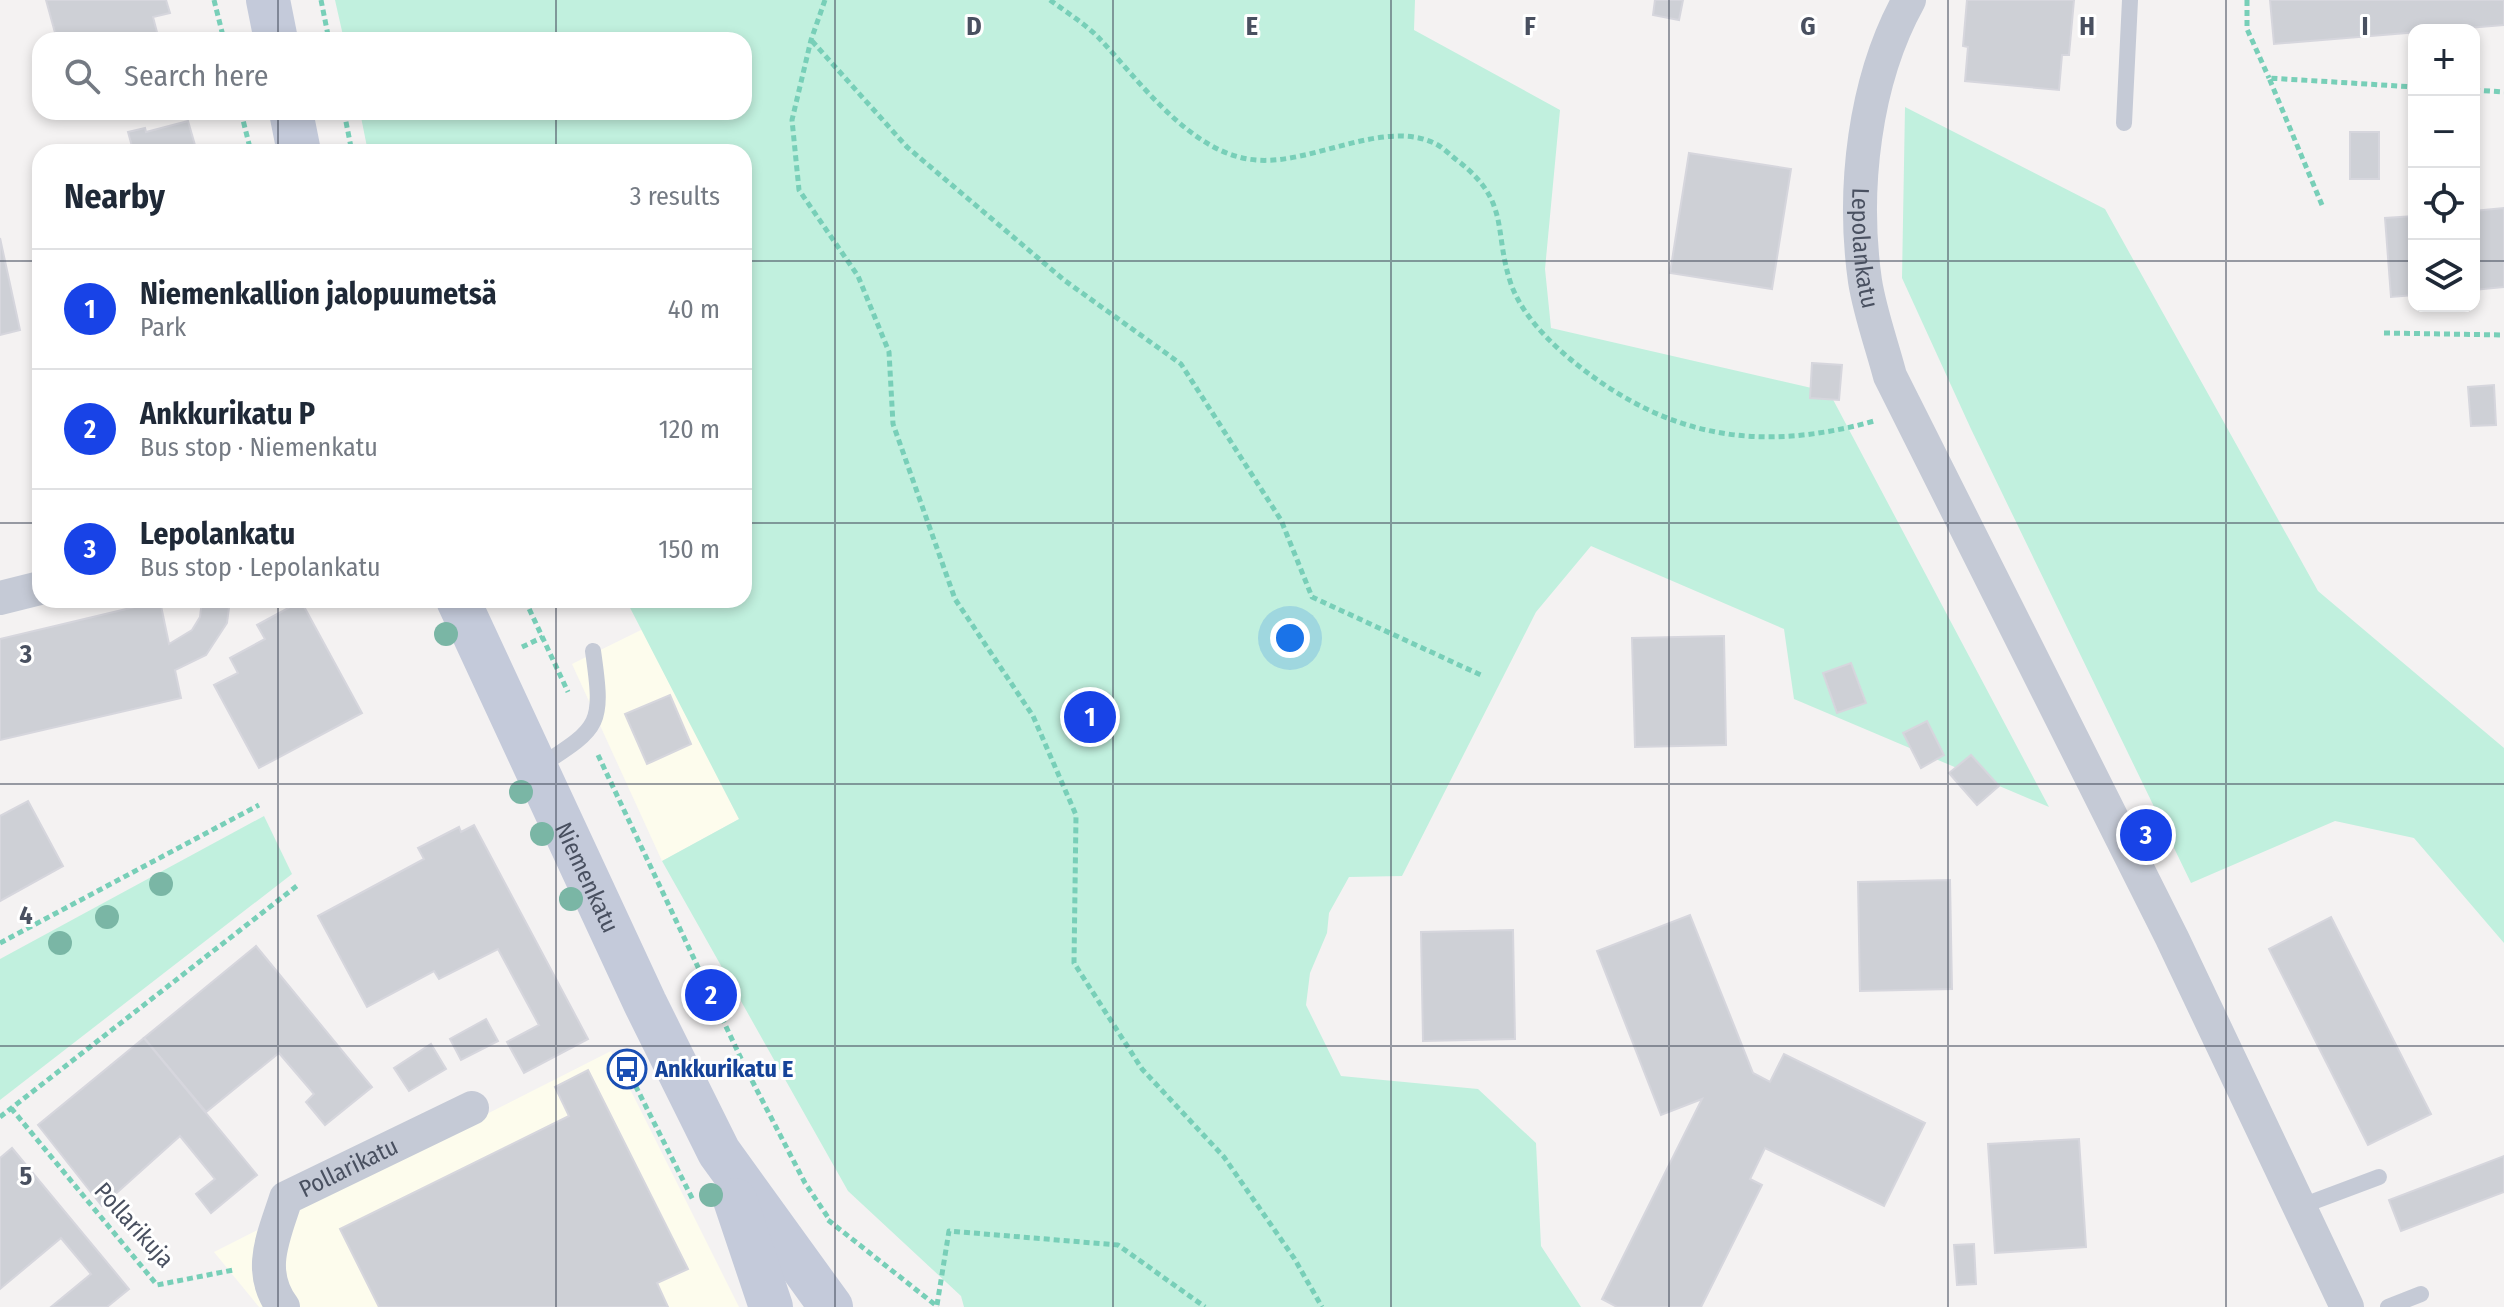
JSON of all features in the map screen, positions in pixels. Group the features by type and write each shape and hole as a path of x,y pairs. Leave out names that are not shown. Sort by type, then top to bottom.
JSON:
{"street":[{"path":"268,0 274,32"},
{"name":"Lepolankatu","path":"1909,0 1894,27 1872,103 1860,188 1865,282 1890,376 2172,938 2347,1307"},
{"path":"293,120 297,144"},
{"path":"0,598 32,590"},
{"name":"Niemenkatu","path":"462,608 645,1003 719,1152 771,1307"},
{"name":"Pollarikatu","path":"266,1263 286,1198 472,1108"},
{"name":"Niemenkatu","path":"719,1152 831,1307"},
{"path":"266,1263 273,1303"}],"lane":[{"path":"2124,123 2130,0"},
{"path":"536,769 589,735 600,699 593,651"},
{"path":"2299,1207 2379,1177"},
{"path":"2388,1307 2421,1294"}],"path":[{"path":"214,0 222,32"},
{"path":"321,0 327,32"},
{"path":"825,0 811,40 792,120 799,190 858,276 889,352 893,424 955,599 1033,716 1076,815 1074,963 1142,1069 1224,1157 1294,1258 1322,1307"},
{"path":"1050,0 1095,34 1161,106 1206,144 1255,161 1303,155 1391,136 1434,143 1475,174 1498,209 1511,285 1546,339 1605,387 1678,425 1753,438 1825,435 1909,411"},
{"path":"2247,0 2247,29 2322,205"},
{"path":"811,40 907,147 1064,280 1181,364 1281,520 1312,597 1483,676"},
{"path":"2269,78 2408,87"},
{"path":"2480,90 2504,92"},
{"path":"243,120 249,144"},
{"path":"346,120 350,144"},
{"path":"2384,333 2504,335"},
{"path":"529,608 746,1069 805,1183 829,1219"},
{"path":"0,943 259,805"},
{"path":"4,1112 298,885"},
{"name":"Pollarikuja","path":"4,1112 157,1285 266,1263"},
{"path":"937,1305 949,1231 1118,1245 1205,1307"}],"shaded area":[{"path":"643,629 739,819 662,861 572,664"},
{"path":"611,1051 739,1307 259,1307 214,1252"}],"green space":[{"path":"335,0 1415,0 1414,30 1560,110 1545,269 1551,328 1829,392 2049,807 1794,699 1784,629 1591,546 1536,612 1402,876 1349,877 1329,913 1327,933 1310,973 1306,1005 1341,1076 1478,1089 1536,1143 1541,1246 1581,1307 964,1307 961,1296 848,1191 662,861 739,819 630,608 752,608 752,144 366,144 362,120 752,120 752,32 342,32"},
{"path":"1905,107 2105,209 2318,591 2504,748 2504,943 2414,838 2335,821 2191,883 1971,429 1902,278"},
{"path":"264,816 292,874 0,1100 0,959"}],"building":[{"path":"46,0 166,0 170,13 153,17 157,32 55,32"},
{"path":"1655,0 1683,0 1679,20 1653,15"},
{"path":"1967,0 2074,0 2069,55 2062,55 2059,90 1965,81 1968,47 1963,46"},
{"path":"2270,0 2504,0 2504,25 2408,24 2408,33 2274,44"},
{"path":"188,121 195,144 131,144 128,132 145,128 146,132"},
{"path":"2350,132 2379,132 2379,179 2350,179"},
{"path":"1689,153 1791,169 1772,289 1670,273"},
{"path":"2504,208 2504,287 2480,289 2480,210"},
{"path":"2408,216 2408,296 2391,297 2385,218"},
{"path":"0,238 20,330 0,335"},
{"path":"1812,363 1842,365 1839,400 1810,398"},
{"path":"2494,385 2496,425 2471,426 2468,387"},
{"path":"131,608 161,608 169,644 192,630 200,617 201,608 229,608 227,623 206,655 175,670 181,698 0,740 0,639"},
{"path":"288,608 305,608 362,713 259,768 214,685 238,673 230,658 265,639 257,625"},
{"path":"1724,636 1726,745 1635,747 1632,638"},
{"path":"1851,663 1866,703 1837,713 1823,673"},
{"path":"670,695 691,744 647,764 625,714"},
{"path":"1927,721 1944,755 1921,768 1903,733"},
{"path":"1971,755 1999,786 1977,805 1949,773"},
{"path":"28,801 63,866 0,901 0,816"},
{"path":"474,825 588,1039 524,1073 507,1042 539,1025 498,949 439,979 434,971 367,1007 318,916 424,859 418,848 459,827 461,832"},
{"path":"1950,880 1952,989 1860,991 1858,882"},
{"path":"1690,915 1753,1073 1770,1082 1784,1054 1925,1123 1884,1206 1765,1148 1750,1179 1762,1185 1701,1307 1617,1307 1602,1299 1702,1099 1661,1115 1597,951"},
{"path":"2331,917 2431,1114 2368,1145 2269,949"},
{"path":"1513,930 1515,1039 1423,1041 1421,932"},
{"path":"256,946 372,1087 325,1125 306,1102 314,1094 279,1053 206,1112 144,1038"},
{"path":"486,1019 498,1041 461,1060 450,1039"},
{"path":"144,1038 257,1175 211,1213 196,1194 215,1179 180,1136 102,1206 38,1125"},
{"path":"431,1044 446,1069 409,1091 394,1068"},
{"path":"588,1070 688,1269 657,1283 668,1307 379,1307 340,1229 569,1116 555,1087"},
{"path":"2079,1139 2086,1247 1995,1253 1988,1144"},
{"path":"12,1148 129,1289 107,1307 51,1307 91,1274 61,1238 0,1289 0,1158"},
{"path":"2504,1156 2504,1192 2401,1231 2389,1200"},
{"path":"1974,1244 1976,1284 1957,1285 1954,1245"}],"place":[{"name":"Niemenkallion jalopuumetsä","path":"1090,717"},
{"name":"Lepolankatu","path":"2146,835"},
{"name":"Ankkurikatu P","path":"711,995"},
{"name":"Ankkurikatu E","path":"627,1069"}]}
